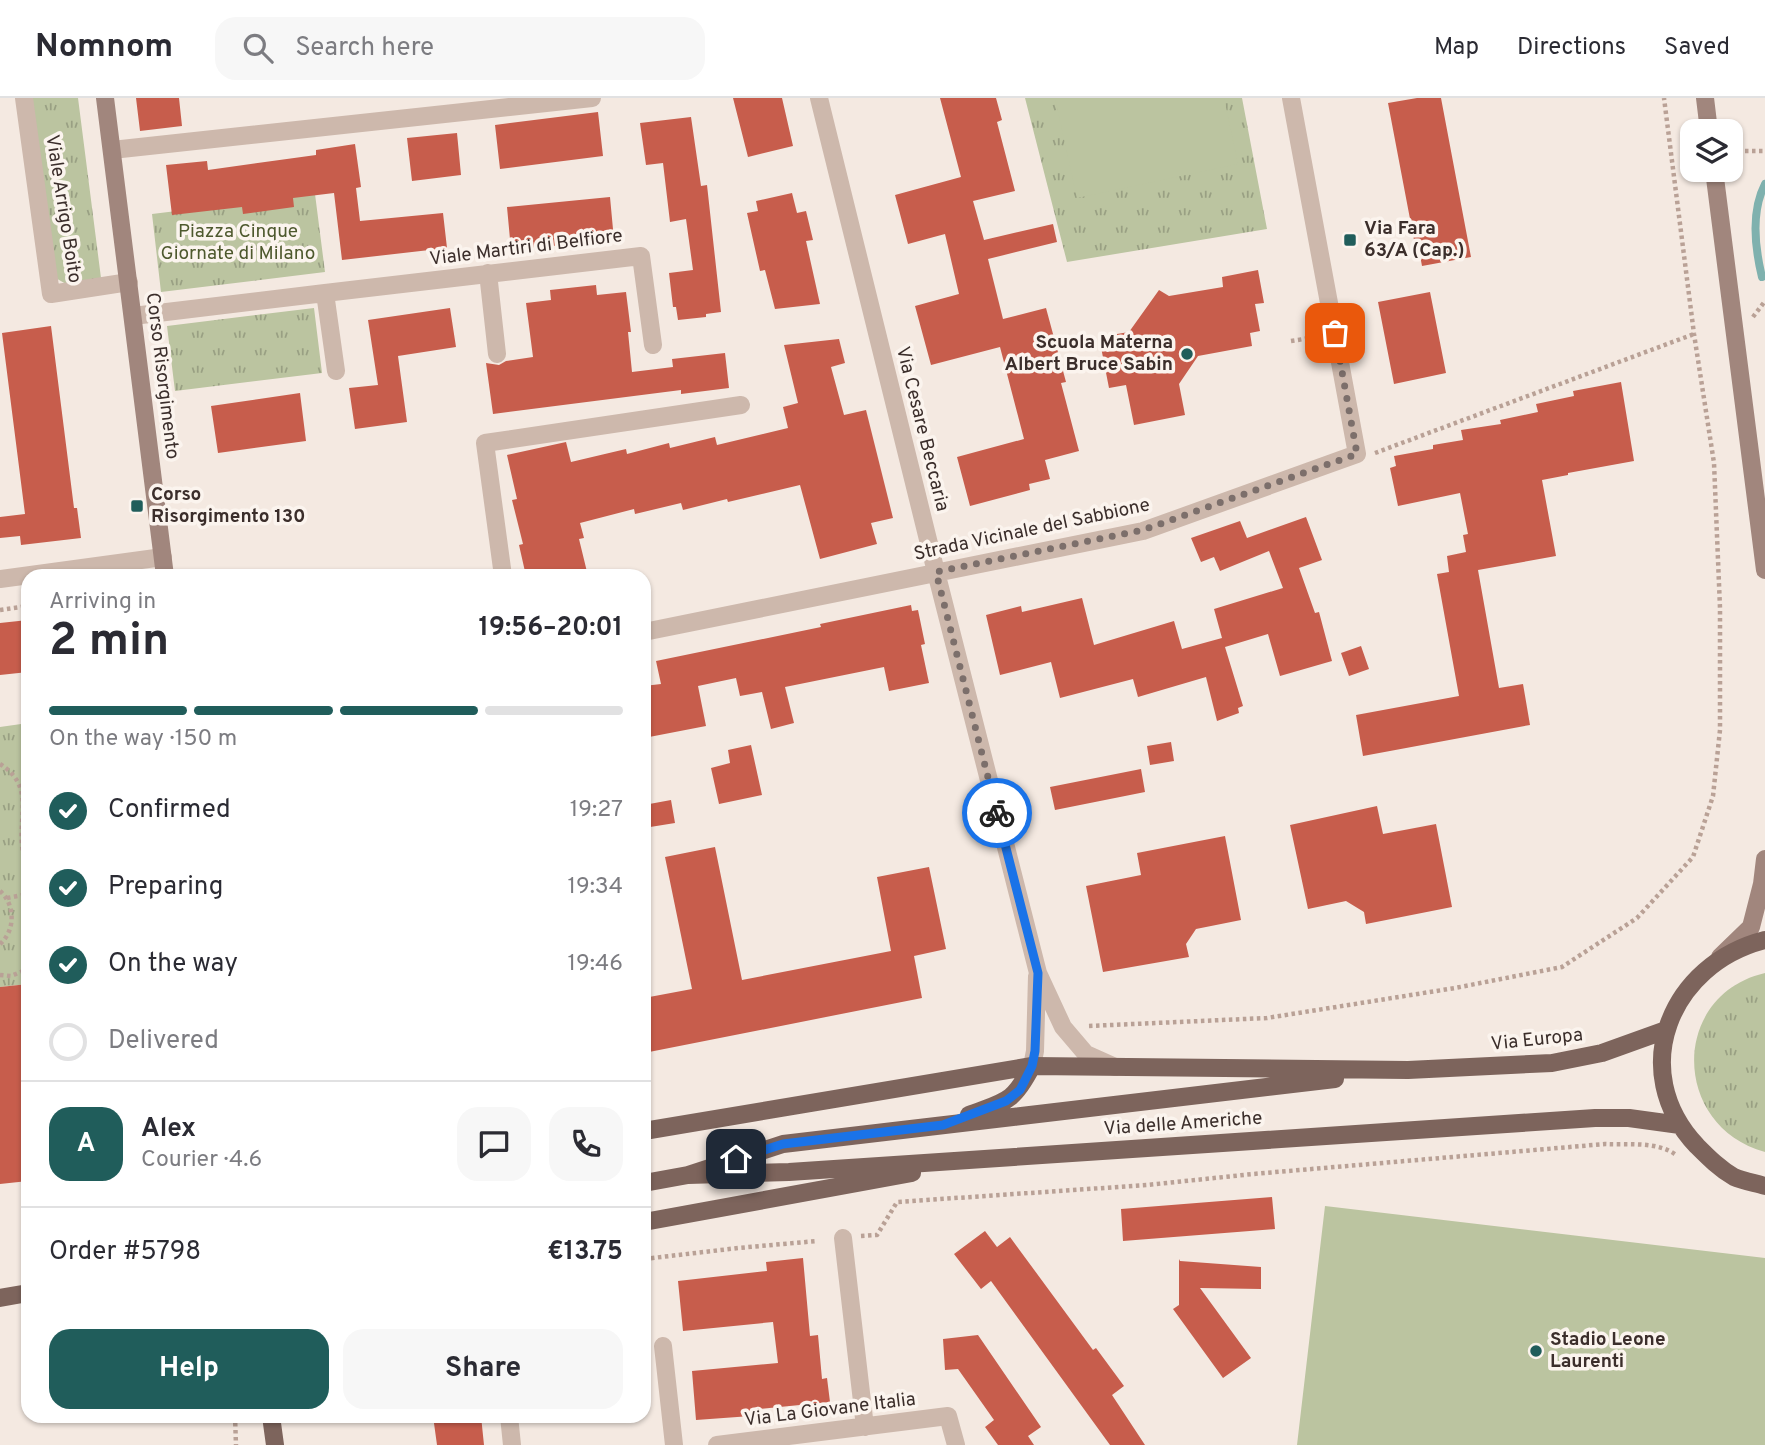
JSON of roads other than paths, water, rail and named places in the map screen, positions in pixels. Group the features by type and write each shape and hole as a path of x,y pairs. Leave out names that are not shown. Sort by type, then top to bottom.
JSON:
{"main road":[{"name":"Corso Risorgimento","path":"106,98 165,569"},
{"path":"1705,98 1708,119"},
{"path":"1716,182 1765,570"},
{"path":"1765,859 1762,884 1751,926 1698,975 1681,996 1666,1030 1663,1079 1670,1106 1679,1125 1713,1162 1736,1178 1765,1186"},
{"path":"1720,957 1744,945 1765,940"},
{"name":"Via Europa","path":"1408,1070 1552,1063 1602,1054 1666,1030"},
{"path":"943,1125 1006,1101 1020,1090 1032,1066"},
{"path":"651,1130 1032,1066 1408,1070"},
{"name":"Via delle Americhe","path":"651,1182 688,1175 783,1144 1408,1070"},
{"name":"Via delle Americhe","path":"688,1175 789,1172 1595,1118 1629,1118 1679,1125"},
{"path":"651,1221 1006,1156"},
{"path":"0,1298 21,1294"},
{"path":"272,1423 275,1445"}],"street":[{"name":"Viale Arrigo Boito","path":"24,98 51,294 129,282"},
{"path":"112,150 592,98"},
{"name":"Via Cesare Beccaria","path":"820,98 1038,973 1063,1027 1086,1054 1115,1067"},
{"name":"Strada Vicinale del Sabbione","path":"651,631 1143,530 1357,454 1291,98"},
{"name":"Viale Martiri di Belfiore","path":"325,293 641,256 653,345"},
{"path":"488,273 497,354"},
{"path":"133,316 325,293 336,371"},
{"path":"502,569 485,443 741,405"},
{"path":"74,569 163,557"},
{"path":"0,579 21,576"},
{"name":"Via Cesare Beccaria","path":"1032,1066 1038,973"},
{"path":"850,1237 865,1427"},
{"path":"663,1346 674,1445"},
{"name":"Via La Giovane Italia","path":"717,1445 948,1416 956,1445"},
{"path":"510,1423 512,1445"}],"waterway":[{"path":"1762,277 1756,218 1765,184"}],"place":[{"name":"Via Fara 63/A (Cap.)","path":"1350,240"},
{"name":"Scuola Materna Albert Bruce Sabin","path":"1187,354"},
{"name":"Corso Risorgimento 130","path":"137,506"},
{"name":"Stadio Leone Laurenti","path":"1536,1351"}],"park label":[{"name":"Piazza Cinque Giornate di Milano","path":"238,243"}]}
